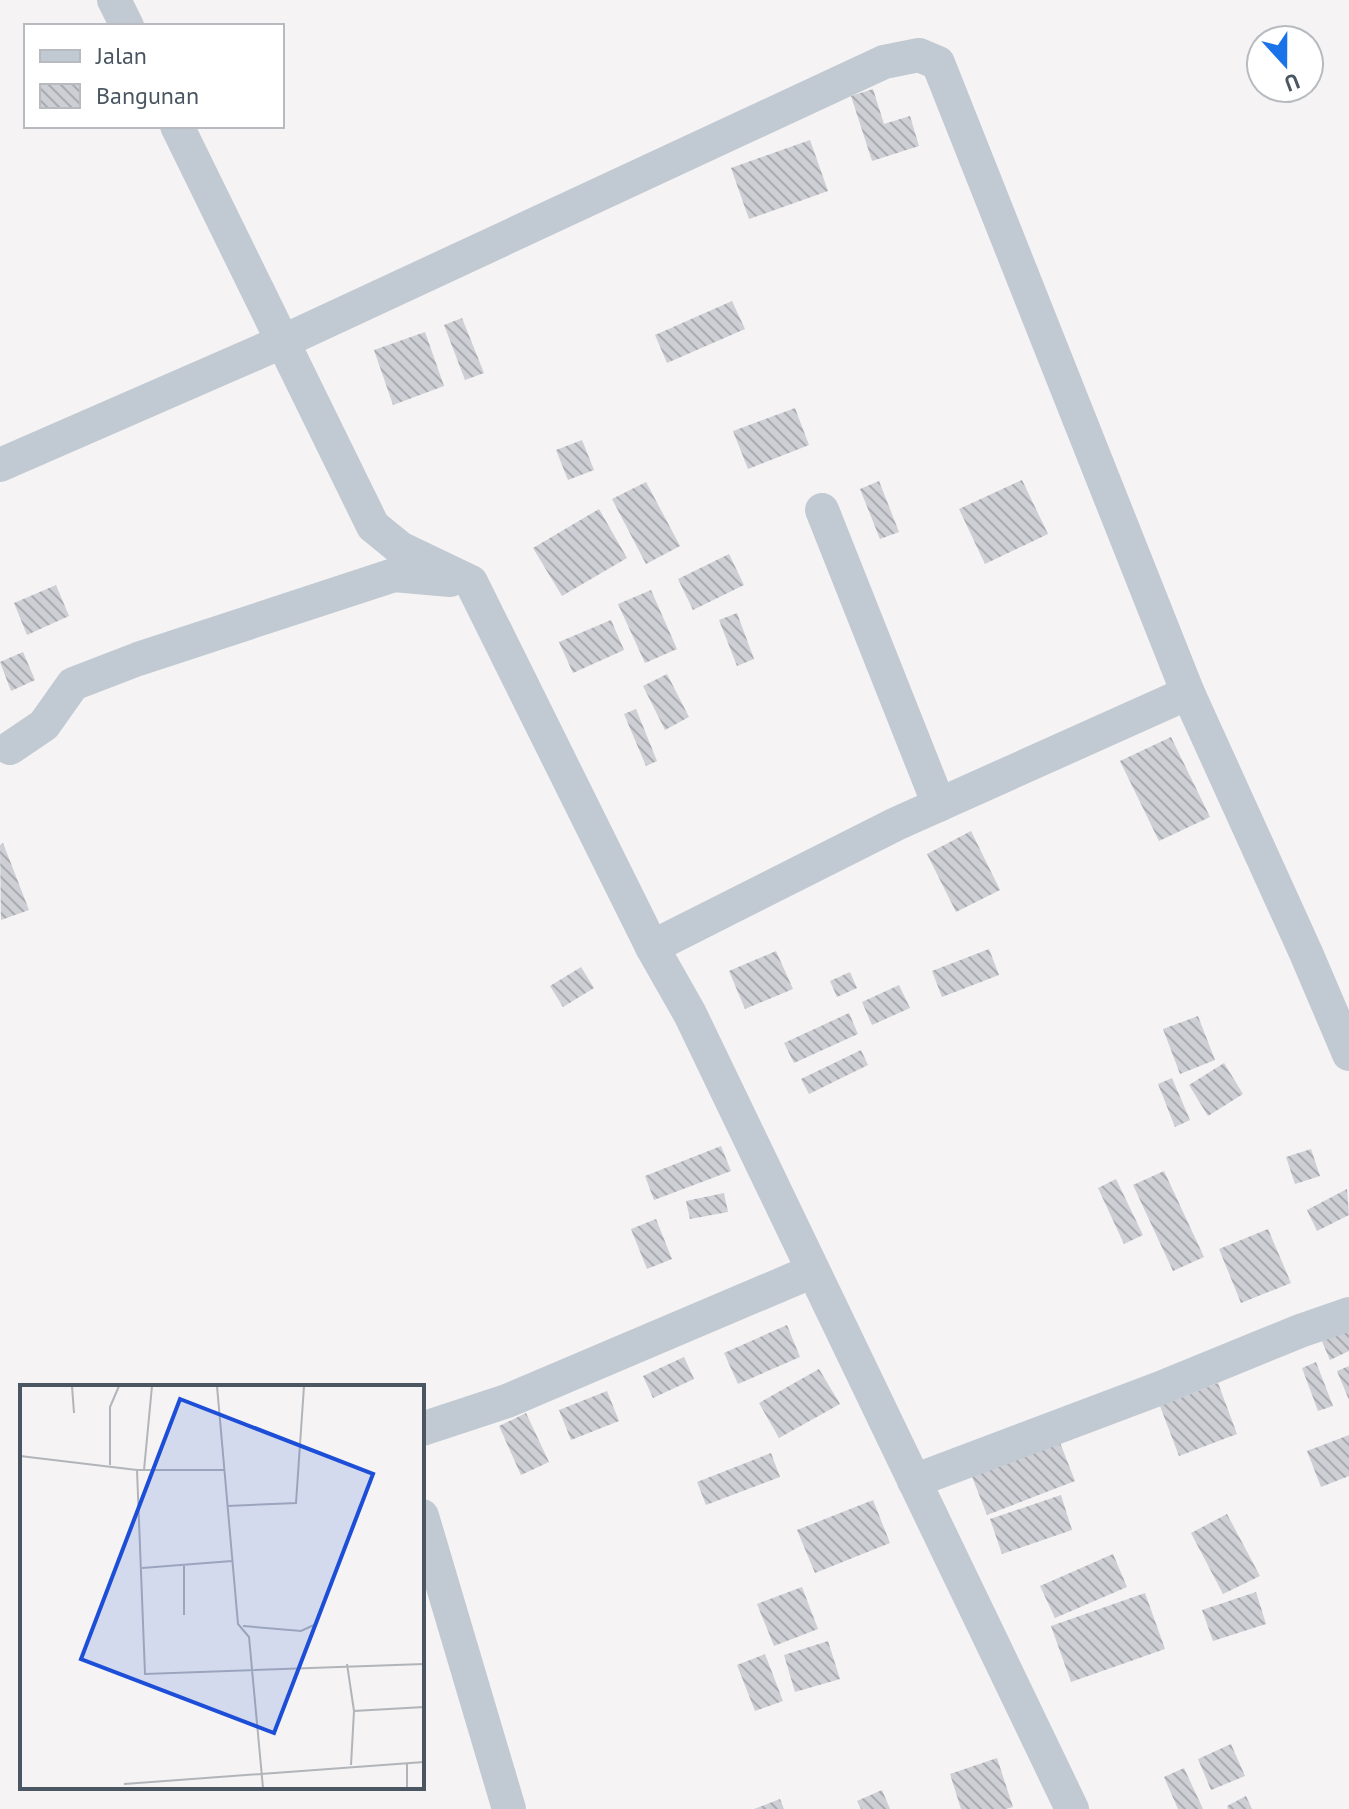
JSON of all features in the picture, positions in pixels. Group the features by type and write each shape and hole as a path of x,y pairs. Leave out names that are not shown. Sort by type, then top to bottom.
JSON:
{"street":[{"path":"114,0 126,24"},
{"path":"0,465 284,341 884,62 919,55 938,63 1188,693 1349,1054"},
{"path":"178,128 373,526 400,548 471,582 652,947 690,1014 1072,1809"},
{"path":"822,510 939,805"},
{"path":"10,748 44,725 73,684 138,659 394,575 471,582"},
{"path":"652,947 896,824 1188,693"},
{"path":"424,1428 507,1401 813,1271"},
{"path":"914,1481 1349,1314"},
{"path":"424,1523 509,1809"}],"building":[{"path":"873,89 884,124 910,116 919,146 872,161 851,96"},
{"path":"810,140 828,191 749,219 731,168"},
{"path":"732,301 745,329 667,363 655,335"},
{"path":"462,318 484,373 465,380 444,325"},
{"path":"425,332 444,386 393,405 374,350"},
{"path":"795,408 809,445 748,469 733,431"},
{"path":"582,440 594,470 568,480 556,450"},
{"path":"1022,480 1048,534 985,564 959,509"},
{"path":"879,481 899,532 880,539 860,489"},
{"path":"646,482 680,546 646,564 612,499"},
{"path":"599,509 627,558 562,596 533,548"},
{"path":"729,554 744,585 693,610 678,579"},
{"path":"56,585 69,616 27,635 14,603"},
{"path":"651,590 677,649 645,663 618,604"},
{"path":"737,613 754,659 737,666 719,620"},
{"path":"611,620 624,650 573,673 559,642"},
{"path":"23,652 35,680 11,691 0,662"},
{"path":"667,674 689,717 665,730 643,686"},
{"path":"636,709 657,761 646,766 624,714"},
{"path":"1171,737 1210,817 1159,841 1120,761"},
{"path":"971,831 1000,890 956,912 927,854"},
{"path":"3,843 29,910 1,920 0,845"},
{"path":"989,949 999,975 942,997 932,971"},
{"path":"776,951 793,989 745,1009 729,971"},
{"path":"581,967 594,988 563,1007 550,986"},
{"path":"850,972 857,988 837,997 830,981"},
{"path":"899,985 910,1008 872,1025 862,1002"},
{"path":"849,1013 858,1034 794,1063 784,1043"},
{"path":"1198,1016 1215,1060 1180,1074 1163,1029"},
{"path":"861,1050 868,1065 809,1094 801,1079"},
{"path":"1224,1063 1243,1094 1208,1116 1189,1085"},
{"path":"1172,1078 1190,1120 1175,1127 1158,1084"},
{"path":"721,1146 731,1171 654,1200 645,1176"},
{"path":"1311,1149 1320,1176 1295,1184 1286,1157"},
{"path":"1164,1171 1204,1257 1173,1271 1133,1185"},
{"path":"1116,1179 1143,1235 1124,1244 1098,1188"},
{"path":"1347,1189 1349,1215 1317,1231 1307,1210"},
{"path":"724,1193 728,1212 690,1219 686,1201"},
{"path":"656,1219 672,1259 647,1269 631,1229"},
{"path":"1268,1229 1291,1283 1241,1303 1219,1249"},
{"path":"1349,1318 1349,1351 1330,1360 1318,1332"},
{"path":"787,1325 800,1357 738,1384 724,1353"},
{"path":"684,1357 694,1379 653,1398 643,1376"},
{"path":"1316,1362 1333,1406 1318,1411 1302,1368"},
{"path":"1349,1366 1349,1400 1337,1371"},
{"path":"819,1369 840,1404 779,1438 759,1403"},
{"path":"1218,1383 1237,1434 1179,1456 1160,1406"},
{"path":"607,1391 619,1421 571,1440 559,1410"},
{"path":"526,1413 549,1462 521,1475 499,1426"},
{"path":"1057,1435 1075,1481 987,1515 969,1469"},
{"path":"1349,1435 1349,1476 1321,1487 1307,1451"},
{"path":"771,1453 780,1477 706,1505 697,1482"},
{"path":"1061,1495 1072,1530 1002,1554 990,1519"},
{"path":"873,1500 890,1543 815,1573 797,1530"},
{"path":"1227,1514 1260,1576 1223,1594 1191,1533"},
{"path":"1113,1554 1127,1587 1055,1618 1040,1586"},
{"path":"802,1587 818,1629 774,1646 757,1604"},
{"path":"1256,1592 1266,1624 1213,1641 1202,1610"},
{"path":"1145,1593 1165,1649 1071,1682 1051,1626"},
{"path":"828,1641 840,1679 795,1692 784,1655"},
{"path":"765,1654 783,1701 755,1711 737,1665"},
{"path":"1231,1744 1245,1776 1211,1790 1198,1759"},
{"path":"997,1758 1013,1807 961,1809 950,1774"},
{"path":"1184,1768 1203,1809 1178,1809 1164,1777"},
{"path":"882,1790 890,1809 861,1809 857,1801"},
{"path":"1246,1796 1252,1809 1228,1809 1227,1806"},
{"path":"780,1799 784,1809 754,1809"}]}
